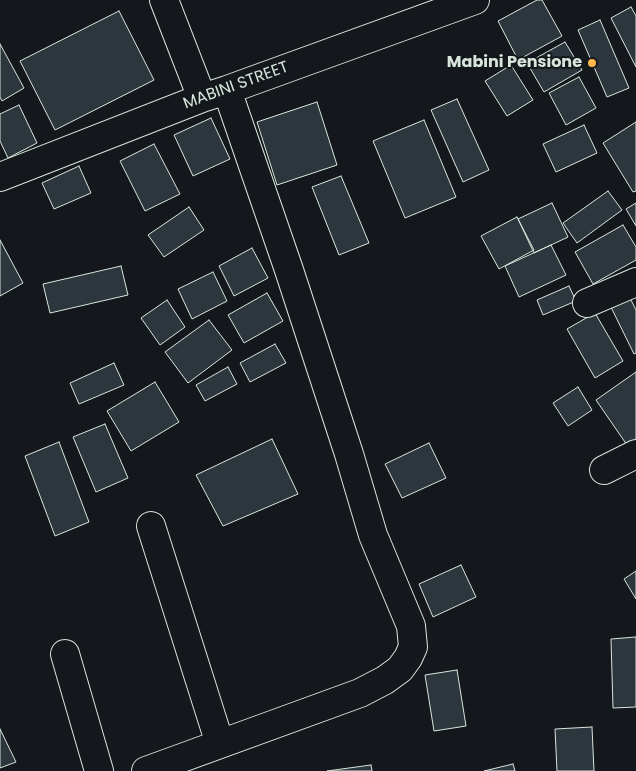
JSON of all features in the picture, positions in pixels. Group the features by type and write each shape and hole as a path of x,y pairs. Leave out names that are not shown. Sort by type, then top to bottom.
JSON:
{"street":[{"path":"146,771 360,693 385,680 400,669 413,647 412,626 373,535 289,270 215,94 164,0"},
{"name":"MABINI STREET","path":"0,177 215,94 474,0"},
{"path":"587,303 636,282"},
{"path":"604,470 636,454"},
{"path":"151,526 220,744"},
{"path":"65,654 99,771"}],"building":[{"path":"537,0 542,0 562,36 518,60 498,21"},
{"path":"631,7 636,16 636,67 611,18"},
{"path":"119,11 154,80 55,130 20,61"},
{"path":"600,20 629,88 607,97 578,30"},
{"path":"565,42 582,70 544,92 527,63"},
{"path":"0,44 24,88 2,101 0,97"},
{"path":"511,65 533,100 507,116 485,81"},
{"path":"579,77 596,108 566,125 549,93"},
{"path":"457,99 489,170 463,182 431,110"},
{"path":"317,102 337,165 277,185 257,122"},
{"path":"19,105 37,143 8,158 0,141 0,114"},
{"path":"211,118 230,159 193,176 174,135"},
{"path":"424,120 456,197 405,218 373,141"},
{"path":"636,122 636,191 633,192 603,143"},
{"path":"584,125 597,153 556,172 543,144"},
{"path":"154,144 180,194 145,211 120,161"},
{"path":"79,166 91,193 54,209 42,183"},
{"path":"341,176 369,243 339,255 312,187"},
{"path":"608,191 622,210 577,243 563,223"},
{"path":"552,203 568,237 534,253 518,219"},
{"path":"636,203 636,226 626,209"},
{"path":"189,207 204,230 164,257 148,235"},
{"path":"517,217 534,250 499,269 481,236"},
{"path":"623,225 636,247 636,260 593,284 575,252"},
{"path":"0,240 23,283 0,296"},
{"path":"551,245 566,275 519,297 505,266"},
{"path":"252,248 268,278 234,296 219,266"},
{"path":"121,266 128,295 50,313 43,284"},
{"path":"213,272 227,301 192,319 178,289"},
{"path":"569,286 576,301 543,315 537,300"},
{"path":"627,292 636,310 636,353 634,354 608,301"},
{"path":"267,293 283,321 244,343 228,315"},
{"path":"167,300 185,327 160,345 141,318"},
{"path":"595,313 623,361 595,378 567,329"},
{"path":"209,320 232,350 188,383 165,352"},
{"path":"275,344 286,363 250,382 240,363"},
{"path":"114,363 124,385 79,404 70,383"},
{"path":"228,367 237,384 205,401 196,385"},
{"path":"636,372 636,439 627,445 596,400"},
{"path":"155,382 179,422 131,451 107,411"},
{"path":"578,387 592,410 568,426 553,403"},
{"path":"105,424 128,478 96,492 73,437"},
{"path":"272,439 298,494 223,526 196,475"},
{"path":"59,442 89,522 55,536 25,456"},
{"path":"429,443 446,478 402,498 385,464"},
{"path":"461,565 476,597 433,617 419,584"},
{"path":"636,571 636,599 624,579"},
{"path":"636,637 636,707 613,708 611,639"},
{"path":"457,670 466,726 434,731 425,675"},
{"path":"592,727 594,771 557,771 555,729"},
{"path":"0,729 16,762 0,768"},
{"path":"513,764 515,771 484,771"},
{"path":"371,765 372,771 327,771"}],"place":[{"name":"Mabini Pensione","path":"592,63"}]}
